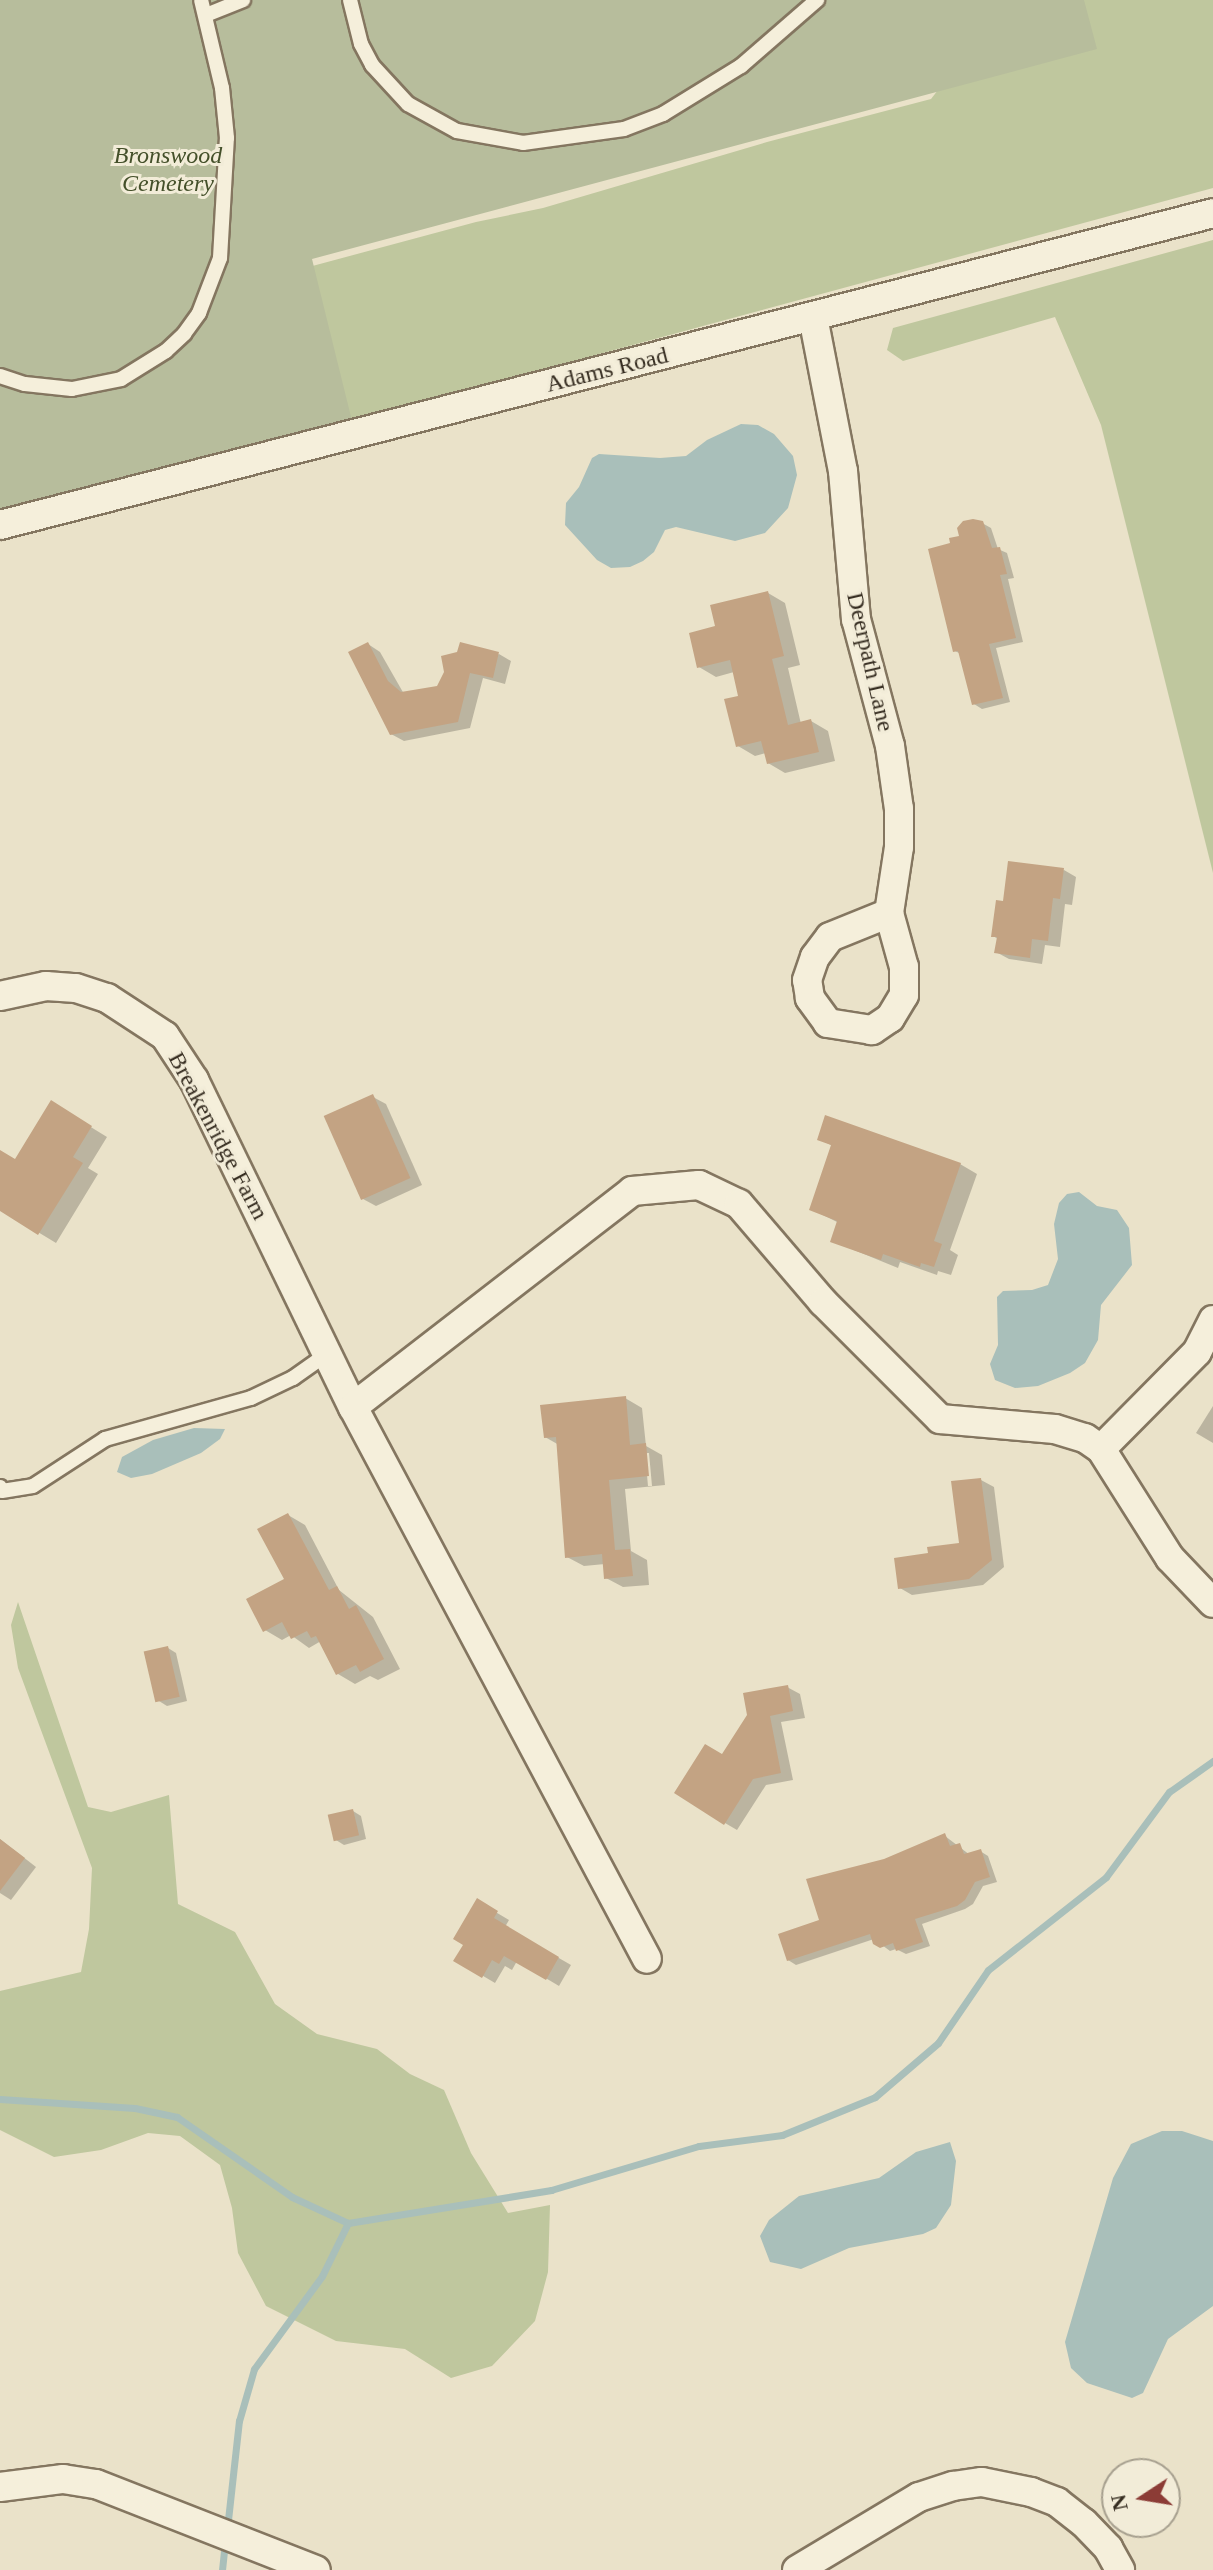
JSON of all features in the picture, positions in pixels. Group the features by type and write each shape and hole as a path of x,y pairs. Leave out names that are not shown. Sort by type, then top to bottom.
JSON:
{"street":[{"name":"Adams Road","path":"0,525 1213,213"},
{"name":"Deerpath Lane","path":"813,317 843,471 856,619 890,746 899,809 899,847 889,913"},
{"name":"Breakenridge Farm","path":"0,996 46,986 76,988 119,1004 165,1036 194,1080 353,1407 647,1959"},
{"path":"353,1407 632,1191 699,1185 739,1204 823,1302 940,1419 1055,1429 1085,1438 1101,1449 1170,1558 1213,1603"},
{"path":"1101,1449 1197,1352 1213,1320"},
{"path":"0,2487 63,2479 96,2484 316,2570"},
{"path":"797,2570 919,2497 953,2486 982,2482 1031,2492 1057,2502 1084,2523 1108,2548 1120,2570"}],"lane":[{"path":"0,376 25,384 72,389 121,379 166,351 199,313 220,258 226,185 222,88 201,0"},
{"path":"206,15 243,0"},
{"path":"350,0 361,44 372,65 408,104 457,131 523,143 624,129 663,114 741,66 817,0"},
{"path":"0,1487 2,1491 33,1486 105,1439 251,1398 293,1378 327,1354"}],"green space":[{"name":"Bronswood Cemetery","path":"0,0 1084,0 1097,49 312,259 353,425 0,514"},
{"path":"1001,0 1213,0 1213,188 348,422 305,268 476,222 543,208 767,142 931,99 995,17"},
{"path":"1213,240 1213,873 1101,425 1055,317 903,361 887,350 893,328"},
{"path":"18,1602 88,1807 111,1812 169,1795 178,1904 235,1932 275,2004 317,2034 377,2049 410,2074 444,2090 471,2153 508,2213 550,2205 548,2272 535,2321 492,2366 451,2378 405,2349 336,2341 266,2306 238,2253 232,2208 220,2165 180,2136 148,2133 101,2150 54,2157 0,2130 0,1991 81,1972 89,1929 92,1868 18,1668 11,1625"}],"water":[{"path":"741,424 758,425 774,434 793,456 797,475 788,508 765,533 735,541 676,527 665,530 654,552 643,561 630,567 611,568 597,560 565,525 566,503 579,487 592,458 599,454 660,458 686,456 707,440"},
{"path":"1079,1192 1097,1206 1117,1210 1129,1228 1132,1265 1101,1305 1098,1340 1085,1363 1038,1386 1015,1388 995,1380 990,1364 998,1345 997,1297 1003,1291 1032,1290 1048,1285 1058,1259 1054,1224 1059,1203 1067,1194"},
{"path":"194,1428 225,1429 220,1439 201,1453 152,1474 131,1478 117,1472 122,1457 153,1440"},
{"path":"1162,2131 1182,2131 1213,2141 1213,2306 1168,2339 1143,2393 1132,2398 1087,2383 1071,2368 1065,2342 1113,2178 1131,2144"},
{"path":"950,2142 956,2161 951,2205 936,2228 923,2234 849,2248 801,2269 770,2262 760,2236 769,2220 799,2196 879,2178 916,2152"}],"building":[{"path":"963,521 983,521 992,548 1000,547 1007,574 1000,575 1016,638 989,644 1003,698 972,705 958,651 953,652 928,549 950,543 949,538 959,536 957,528"},
{"path":"768,591 784,656 772,659 788,725 811,719 819,752 767,764 761,741 736,747 724,699 738,696 730,660 697,668 689,633 715,626 710,605"},
{"path":"368,642 388,681 401,692 437,686 444,672 441,656 457,652 460,642 499,652 493,678 470,673 458,722 390,735 348,652"},
{"path":"1008,861 1064,868 1060,899 1053,898 1048,941 1032,939 1030,958 994,953 997,937 991,937 996,900 1003,901"},
{"path":"373,1094 410,1178 361,1200 324,1116"},
{"path":"51,1100 92,1126 73,1157 83,1163 38,1235 0,1211 0,1150 15,1159"},
{"path":"825,1115 961,1163 934,1241 942,1244 934,1267 921,1263 920,1267 883,1254 881,1260 830,1242 837,1221 809,1210 831,1145 817,1140"},
{"path":"626,1396 630,1445 646,1443 649,1476 609,1480 615,1550 630,1549 633,1576 604,1579 602,1554 565,1558 556,1437 544,1438 540,1405"},
{"path":"981,1478 992,1560 969,1579 898,1589 894,1558 928,1553 927,1547 959,1543 951,1481"},
{"path":"288,1513 329,1590 337,1586 349,1609 356,1605 384,1659 360,1672 356,1665 336,1675 316,1636 311,1638 307,1631 291,1639 282,1622 263,1632 246,1599 284,1579 257,1529"},
{"path":"168,1646 180,1697 155,1702 144,1652"},
{"path":"788,1685 793,1711 770,1716 781,1773 753,1779 724,1825 674,1793 705,1744 722,1754 747,1715 743,1693"},
{"path":"353,1809 359,1835 334,1841 328,1815"},
{"path":"945,1833 950,1846 960,1843 964,1854 981,1849 990,1877 975,1882 965,1900 957,1906 915,1919 923,1942 896,1951 893,1943 880,1948 873,1944 870,1934 787,1961 778,1934 819,1920 806,1879 884,1859"},
{"path":"0,1839 25,1858 0,1891"},
{"path":"477,1898 498,1911 494,1918 559,1957 546,1980 504,1956 499,1964 492,1960 482,1978 453,1961 463,1945 453,1939"}],"waterway":[{"path":"0,2099 135,2108 177,2117 292,2197 348,2223 551,2190 699,2146 782,2135 875,2097 938,2043 988,1970 1106,1877 1169,1792 1213,1761"},
{"path":"227,2529 239,2421 254,2369 322,2276 348,2223"},
{"path":"222,2570 225,2542"}]}
